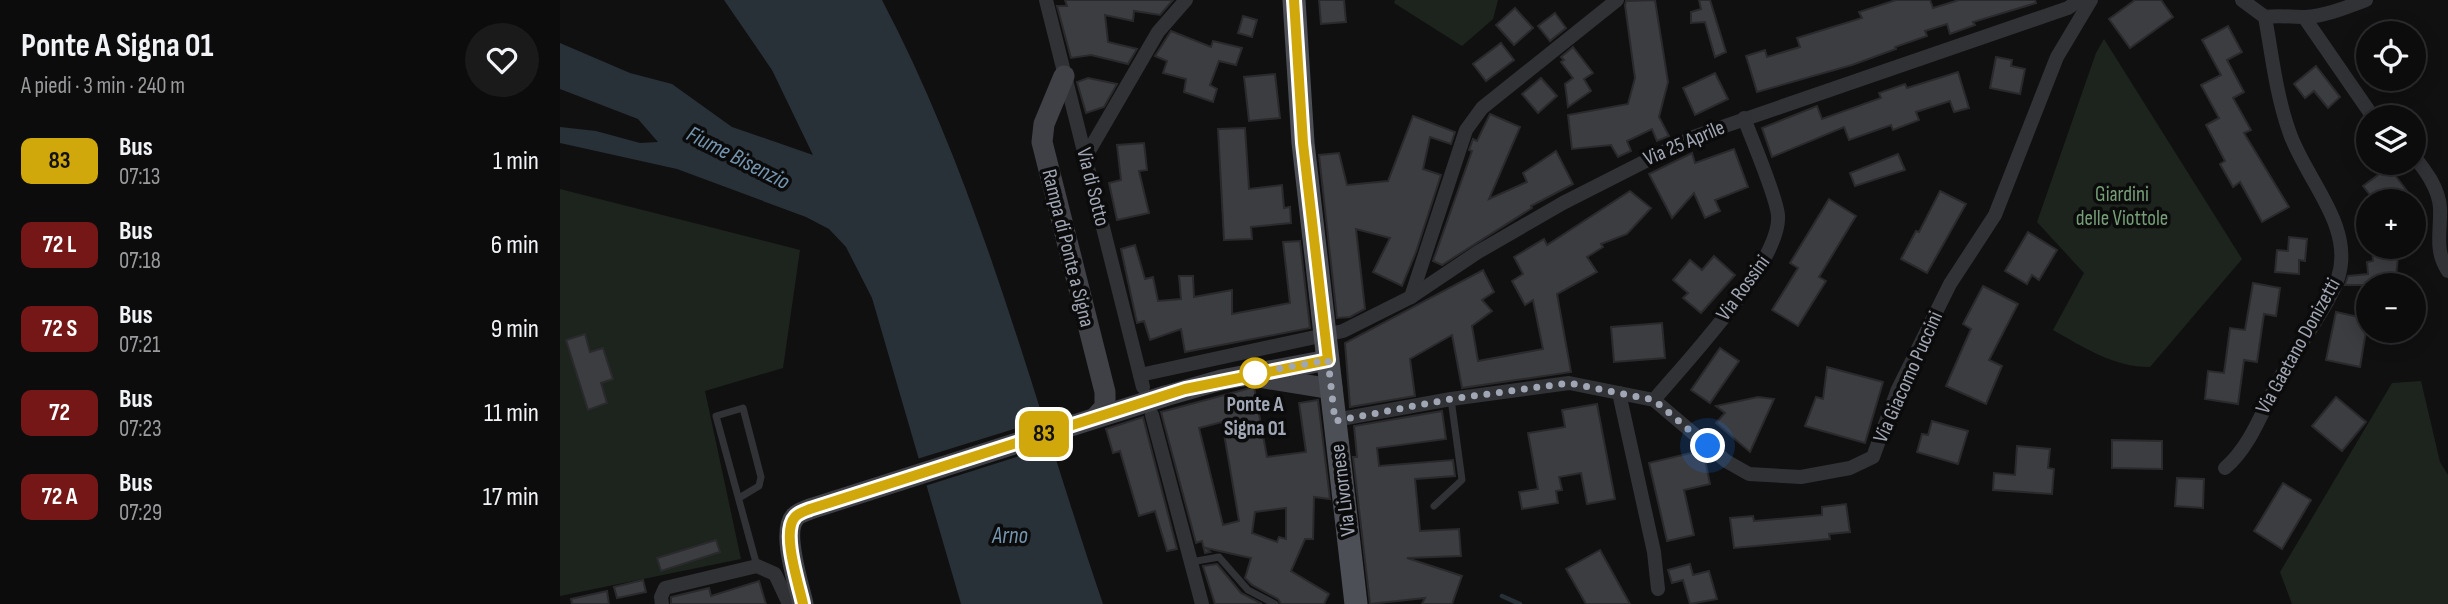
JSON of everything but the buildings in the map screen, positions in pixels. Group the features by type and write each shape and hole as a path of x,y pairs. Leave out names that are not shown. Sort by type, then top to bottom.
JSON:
{"main road":[{"name":"Via Livornese","path":"1294,0 1303,143 1356,604"},
{"name":"Rampa di Ponte a Signa","path":"1063,76 1044,124 1042,142 1107,401 1103,412 1095,418"},
{"path":"803,604 789,540 790,527 795,516 810,509 1165,396 1241,376 1328,360"},
{"path":"1241,376 1287,380 1332,390"}],"street":[{"name":"Via di Sotto","path":"1046,0 1141,381"},
{"path":"1086,156 1152,42 1185,0"},
{"path":"1411,297 1466,130 1482,108 1617,0"},
{"name":"Via Giacomo Puccini","path":"1335,421 1451,399 1569,383 1654,400 1726,461 1749,474 1801,477 1850,468 1873,457 1898,388 1950,284 1995,215 2057,57 2091,0"},
{"path":"2242,0 2265,17 2305,17 2329,13 2366,0"},
{"path":"2069,39 2076,2"},
{"name":"Via 25 Aprile","path":"1141,381 1343,331 1411,297 1478,252 1622,171 1693,137 2076,2"},
{"name":"Via Gaetano Donizetti","path":"2225,468 2243,452 2255,424 2338,279 2342,251 2331,213 2297,155 2288,130 2265,17"},
{"path":"2305,17 2365,105"},
{"name":"Via Rossini","path":"1654,400 1742,292 1772,248 1778,215 1744,118"},
{"path":"2426,172 2431,178 2440,206 2437,237 2442,263 2448,271"},
{"path":"1619,393 1654,552 1658,589"},
{"path":"1152,415 1202,604"},
{"path":"662,604 661,597 665,588 757,566 775,574 789,604"}],"lane":[{"path":"1434,506 1462,480 1451,399"},
{"path":"739,498 759,486 761,477 743,408 716,416 757,566"},
{"path":"1191,562 1219,557 1248,590 1275,604"}],"green space":[{"path":"1395,0 1498,0 1493,19 1462,46 1394,3"},
{"name":"Giardini delle Viottole","path":"2104,39 2242,259 2150,367 2111,360 2053,330 2084,273 2037,222 2096,53"},
{"path":"560,189 800,250 783,368 705,391 741,559 560,596"},
{"path":"2421,381 2440,462 2448,475 2448,604 2292,604 2280,572 2392,383"}],"water":[{"name":"Arno","path":"724,0 882,0 917,72 978,221 1103,604 961,604 872,298 846,247 829,229 806,217 677,169 560,143 560,127 596,131 640,143 658,142 638,119 560,89 560,43 630,73 672,84 732,127 813,155 772,70"}],"pier":[{"path":"1046,419 1054,445 925,486 917,459"}],"waterway":[{"path":"1502,596 1520,604"}],"bus line":[{"name":"83","path":"803,604 789,540 790,527 795,516 810,509 1185,389 1328,360 1303,143 1294,0"}],"place":[{"name":"Ponte A Signa 01","path":"1255,373"}],"route":[{"path":"1255,373 1328,360 1335,421 1451,399 1569,383 1654,400 1708,446"}],"water label":[{"name":"Fiume Bisenzio","path":"738,158"}]}
